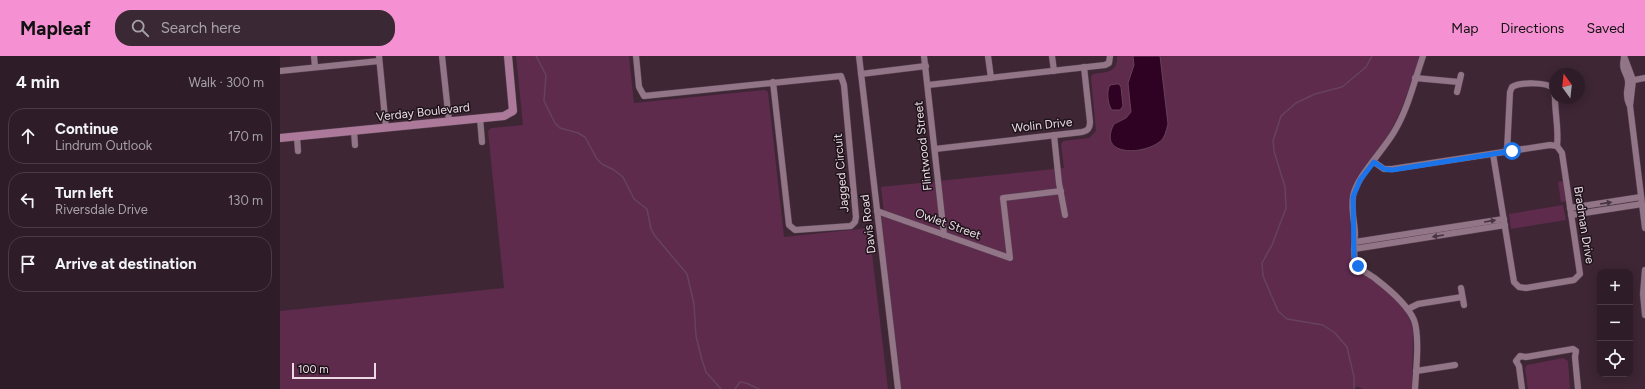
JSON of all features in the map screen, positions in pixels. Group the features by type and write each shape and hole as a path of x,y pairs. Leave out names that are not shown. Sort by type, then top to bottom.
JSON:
{"street":[{"path":"314,56 315,67"},
{"path":"442,56 449,121"},
{"name":"Verday Boulevard","path":"280,138 504,116 513,111 508,56"},
{"name":"Jagged Circuit","path":"636,56 639,87 644,96 773,82 841,76 844,85 856,217 855,222 851,226 795,230 789,225 773,82"},
{"name":"Davis Road","path":"860,56 898,389"},
{"name":"Flintwood Street","path":"924,56 944,234"},
{"path":"988,56 991,78"},
{"path":"1052,56 1054,71"},
{"path":"928,85 1107,64 1110,56"},
{"path":"1415,389 1416,331 1413,318 1408,309 1382,284 1360,268 1355,260 1353,197 1360,180 1374,162 1399,124 1423,56"},
{"path":"1624,56 1623,68 1630,81 1626,94 1630,106 1645,228"},
{"path":"280,71 379,59 386,128"},
{"path":"862,74 926,66"},
{"name":"Wolin Drive","path":"935,149 1082,132 1089,128 1090,122 1084,67"},
{"path":"1457,92 1461,75"},
{"path":"1415,78 1459,82"},
{"path":"1630,81 1645,78"},
{"path":"1507,151 1510,92 1512,87 1521,84 1549,86"},
{"path":"1374,162 1384,169 1392,170 1550,144 1557,146 1559,133 1555,104"},
{"path":"480,118 482,142"},
{"path":"354,131 355,145"},
{"path":"1054,135 1065,215"},
{"path":"297,137 298,151"},
{"name":"Bradman Drive","path":"1493,154 1514,282 1519,287 1526,288 1572,281 1579,277 1580,270 1562,154 1557,146"},
{"name":"Owlet Street","path":"877,211 1010,258 1003,198 1061,191"},
{"path":"1570,208 1641,197"},
{"path":"1571,215 1642,204"},
{"path":"1355,242 1463,232 1504,222"},
{"path":"1354,249 1461,225 1504,222"},
{"path":"1461,225 1463,232"},
{"path":"1645,270 1643,294 1645,315"},
{"path":"1461,288 1464,306"},
{"path":"1408,309 1418,304 1462,297"},
{"path":"1522,389 1519,366 1516,361 1520,356 1526,357 1573,349 1576,351 1575,357 1578,389"},
{"path":"1416,371 1455,365"}],"shaded area":[{"path":"516,56 629,56 634,103 765,90 768,92 784,237 869,228 888,389 280,389 280,311 504,288 488,131 491,128 523,125"},
{"path":"1117,56 1420,56 1404,103 1396,121 1386,138 1356,180 1352,188 1349,206 1351,253 1355,267 1391,296 1403,308 1411,323 1413,331 1412,389 1363,389 1358,387 1351,389 898,389 877,211 884,213 881,187 1064,168 1061,144 1063,141 1089,138 1096,131 1091,77 1093,74 1107,72 1114,69 1117,62"},
{"path":"1133,56 1160,56 1168,124 1165,135 1160,141 1151,147 1132,151 1123,150 1116,147 1111,142 1110,134 1114,124 1126,118 1131,112 1128,83 1134,65"},
{"path":"1119,84 1121,87 1123,106 1120,110 1112,110 1109,102 1108,91 1110,85"},
{"path":"1563,181 1566,201 1561,202 1558,182"},
{"path":"1563,205 1566,220 1511,229 1509,214"},
{"path":"1563,358 1568,361 1570,389 1528,389 1525,368 1527,365"}],"waterway":[{"path":"536,56 546,75 544,101 555,123 560,128 578,133 585,137 597,159 602,164 614,170 623,177 634,199 647,209 651,229 655,236 687,274 694,304 696,336 702,360 706,372 721,389"},
{"path":"1354,389 1354,377 1347,347 1335,333 1323,325 1287,319 1278,311 1263,276 1262,263 1272,245 1286,208 1285,187 1274,151 1273,141 1281,116 1296,103 1315,94 1342,87 1366,67 1372,56"},
{"path":"735,389 740,382 759,389"}],"route":[{"path":"1358,266 1354,254 1355,231 1352,207 1353,197 1360,180 1374,162 1384,169 1392,170 1512,151"}]}
